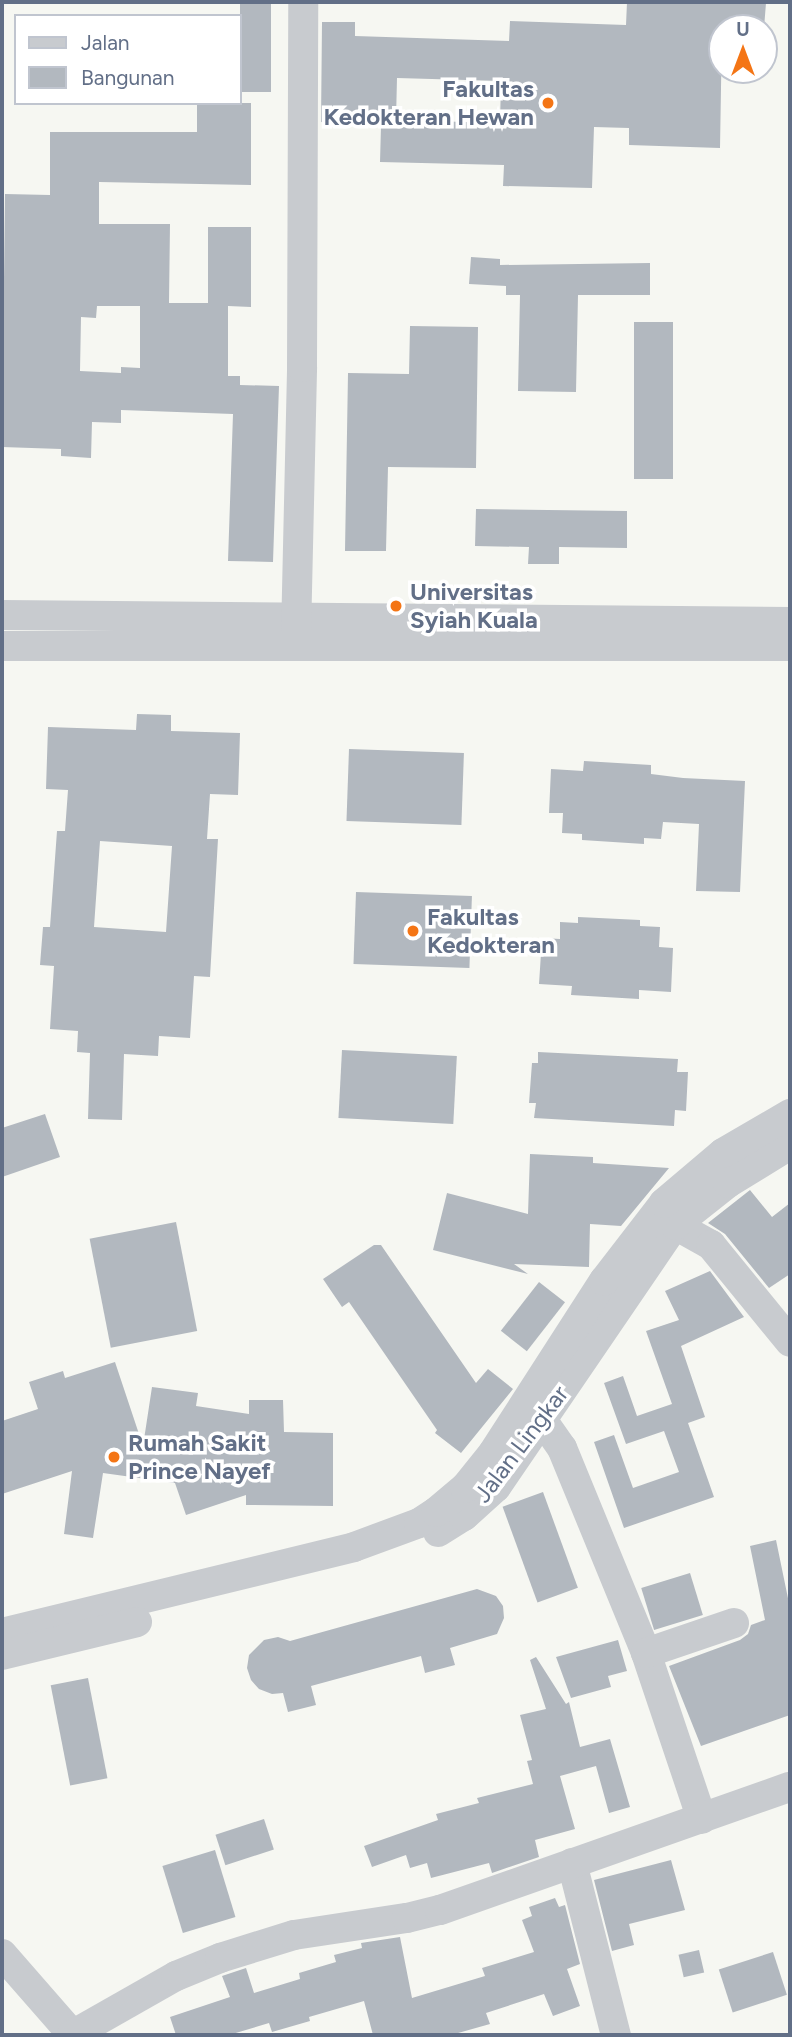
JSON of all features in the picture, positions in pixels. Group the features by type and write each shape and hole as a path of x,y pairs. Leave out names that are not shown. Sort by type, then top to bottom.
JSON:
{"street":[{"path":"295,645 302,367 303,2"},
{"path":"2,615 790,622"},
{"path":"2,646 790,646"},
{"path":"2,1633 354,1547 419,1522 436,1512 465,1488 493,1453 604,1281 664,1203 723,1153 790,1114"},
{"name":"Jalan Lingkar","path":"2,1655 329,1573 392,1554 444,1529 482,1501 543,1421 675,1225 728,1182 790,1145"},
{"path":"675,1225 711,1245 790,1342"},
{"path":"543,1421 562,1448 646,1653 702,1819"},
{"path":"646,1653 734,1623"},
{"path":"2,1954 72,2035 176,1976 220,1958 294,1934 407,1918 440,1910 790,1787"},
{"path":"572,1863 616,2035"}],"building":[{"path":"240,2 271,2 271,92 242,92"},
{"path":"627,2 766,3 765,14 708,14 708,84 721,84 720,148 629,145 629,128 594,127 592,188 503,186 504,165 380,162 381,126 321,122 322,22 355,22 355,36 509,41 510,21 626,25","holes":["397,78 501,81 500,123 396,120"]},
{"path":"251,103 251,185 99,182 99,224 170,224 169,303 208,303 208,227 251,227 251,307 228,306 228,376 240,376 240,385 279,386 273,562 228,561 233,414 121,410 121,423 92,422 91,458 61,456 61,449 2,447 5,194 50,195 50,132 197,132 197,105","holes":["97,306 140,306 140,368 121,367 121,373 80,371 81,317 96,318"]},
{"path":"471,257 500,259 500,265 650,263 650,295 578,295 576,392 518,391 520,295 506,295 506,286 469,284"},
{"path":"634,322 673,322 673,479 634,479"},
{"path":"410,326 478,327 476,468 388,467 386,551 345,551 348,373 409,374"},
{"path":"476,509 627,511 627,548 559,547 559,564 528,564 529,547 475,546"},
{"path":"137,714 171,715 171,731 240,733 238,795 210,794 207,839 218,839 210,977 194,976 190,1038 159,1036 158,1056 124,1054 122,1120 88,1119 90,1053 77,1052 78,1031 50,1029 54,966 40,965 43,927 50,927 57,831 65,831 68,790 46,789 48,727 136,730","holes":["100,841 172,846 166,932 94,927"]},
{"path":"349,749 464,753 461,825 346,821"},
{"path":"584,761 651,765 651,774 683,778 745,781 740,892 696,891 699,824 663,822 661,839 644,838 644,844 582,840 582,834 562,833 563,813 549,813 551,769 583,771"},
{"name":"Fakultas Kedokteran","path":"356,892 472,896 469,968 353,964"},
{"path":"578,917 640,920 640,926 660,927 659,947 673,948 671,992 639,990 639,999 571,995 572,986 539,984 542,938 560,939 560,922 578,923"},
{"path":"342,1050 457,1056 453,1124 338,1118"},
{"path":"538,1052 678,1059 677,1072 688,1072 686,1111 675,1110 674,1126 534,1118 536,1103 529,1103 532,1063 538,1063"},
{"path":"45,1114 60,1157 2,1177 2,1128"},
{"path":"530,1154 593,1157 593,1163 669,1168 621,1226 590,1224 589,1267 514,1264 528,1274 433,1250 447,1193 528,1214"},
{"path":"750,1190 772,1217 790,1203 790,1274 769,1288 725,1234 708,1223"},
{"path":"176,1222 197,1331 111,1348 90,1239"},
{"path":"374,1245 381,1245 476,1383 488,1369 513,1389 461,1453 435,1433 437,1430 349,1302 342,1307 323,1279"},
{"path":"710,1271 744,1317 681,1346 705,1417 688,1423 714,1497 624,1528 594,1442 614,1435 633,1488 679,1472 664,1431 626,1444 604,1383 623,1376 637,1416 672,1404 646,1331 679,1320 665,1291"},
{"path":"539,1282 565,1302 527,1351 501,1331"},
{"name":"Rumah Sakit Prince Nayef","path":"115,1362 143,1446 152,1387 198,1393 196,1406 249,1414 249,1400 283,1400 284,1432 333,1433 333,1506 246,1505 246,1495 186,1515 175,1483 103,1473 93,1538 64,1534 72,1471 2,1494 2,1421 38,1409 29,1382 63,1371 65,1378"},
{"path":"543,1492 578,1588 537,1603 503,1507"},
{"path":"776,1540 790,1608 790,1715 701,1746 669,1666 740,1640 748,1634 751,1625 765,1620 750,1546"},
{"path":"690,1573 703,1615 654,1630 641,1588"},
{"path":"477,1589 496,1596 503,1606 504,1618 497,1634 450,1648 455,1665 425,1673 421,1656 311,1686 316,1705 288,1712 283,1693 272,1694 259,1689 251,1680 247,1668 249,1655 264,1640 278,1637 290,1641"},
{"path":"618,1640 627,1671 608,1676 611,1687 571,1698 556,1657"},
{"path":"536,1657 566,1704 569,1702 580,1747 610,1739 630,1807 609,1813 596,1766 560,1776 575,1829 535,1840 539,1857 492,1873 489,1863 431,1878 427,1863 410,1868 406,1855 372,1867 364,1846 438,1820 436,1814 479,1803 477,1798 533,1784 527,1761 532,1760 520,1715 546,1709 530,1660"},
{"path":"88,1678 107,1778 70,1785 51,1685"},
{"path":"264,1819 274,1849 225,1865 215,1835"},
{"path":"215,1850 235,1917 183,1933 162,1866"},
{"path":"671,1860 685,1910 629,1924 634,1945 612,1951 594,1880"},
{"path":"555,1898 559,1907 565,1905 580,1964 567,1969 580,2006 553,2016 544,1994 486,2013 490,2024 451,2035 373,2035 364,2001 309,2017 310,2021 272,2032 269,2023 229,2035 176,2035 170,2017 230,1997 222,1976 246,1968 254,1993 300,1979 299,1973 336,1962 334,1955 362,1948 361,1943 400,1937 412,1998 485,1976 482,1968 534,1952 522,1920 532,1916 529,1907"},
{"path":"699,1950 704,1972 684,1977 679,1955"},
{"path":"773,1952 787,1995 733,2012 719,1970"}],"place":[{"name":"Fakultas Kedokteran Hewan","path":"548,103"},
{"name":"Universitas Syiah Kuala","path":"396,606"},
{"name":"Fakultas Kedokteran","path":"413,931"},
{"name":"Rumah Sakit Prince Nayef","path":"114,1457"}]}
